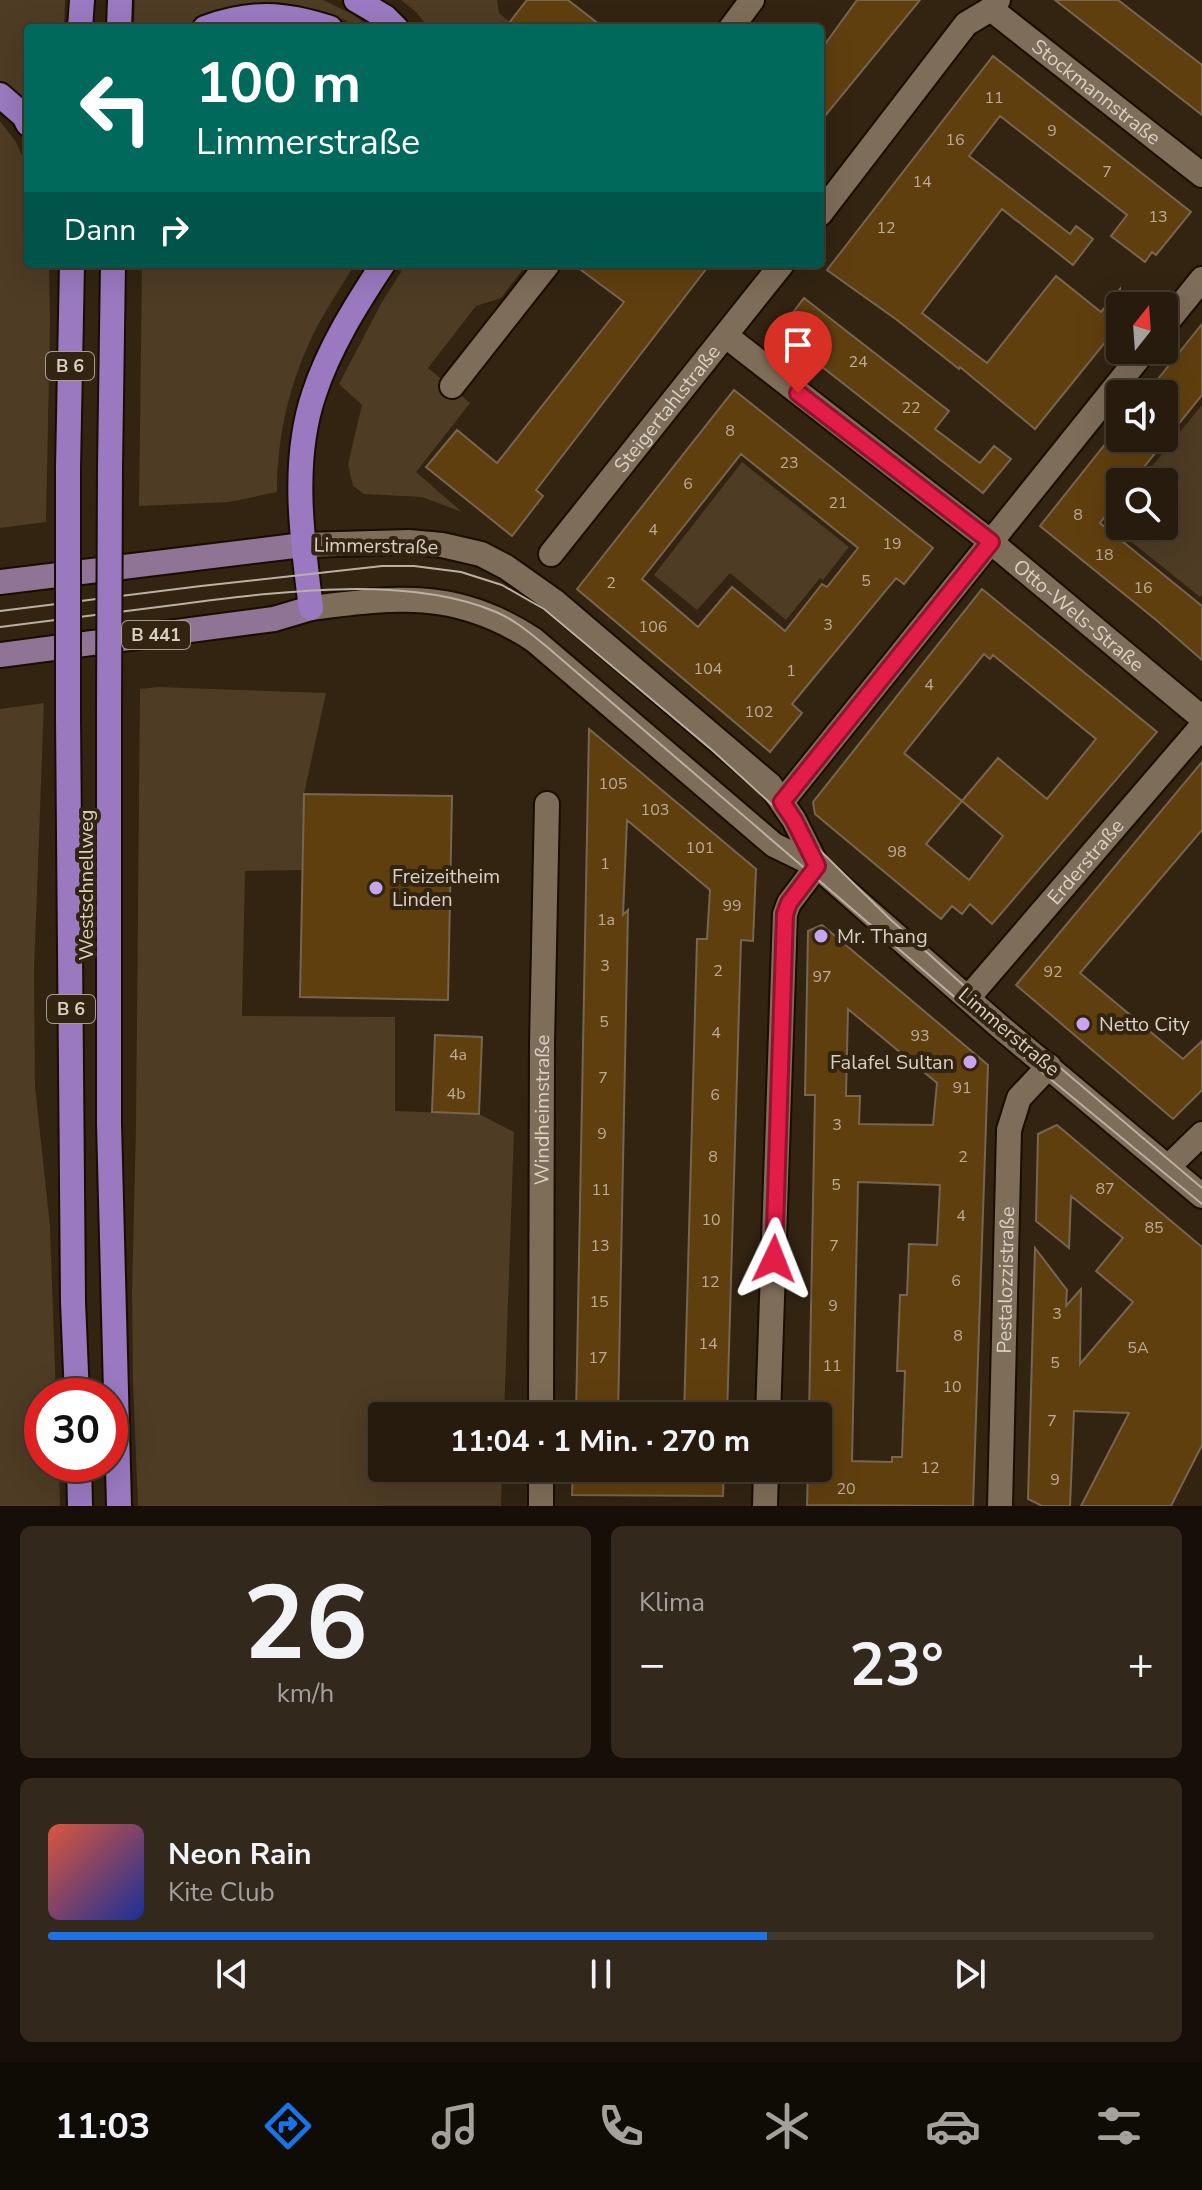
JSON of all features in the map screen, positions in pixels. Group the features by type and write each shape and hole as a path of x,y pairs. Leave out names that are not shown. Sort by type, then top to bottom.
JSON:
{"highway":[{"path":"80,24 82,0"},
{"path":"119,24 120,0"},
{"path":"356,0 392,24"},
{"path":"215,24 259,14 293,17 317,24"},
{"path":"0,95 24,116"},
{"name":"Westschnellweg","path":"72,268 68,717 76,1378"},
{"name":"Westschnellweg","path":"113,268 109,1124 119,1506"},
{"path":"311,608 303,545 301,487 313,395 342,332 381,268"},
{"path":"79,1482 80,1506"}],"main road":[{"name":"Limmerstraße","path":"0,582 303,545"},
{"name":"Limmerstraße","path":"0,655 274,619 311,608"}],"street":[{"path":"734,24 752,0"},
{"path":"824,209 966,24 994,5"},
{"name":"Stockmannstraße","path":"994,5 1202,175"},
{"path":"452,386 545,268"},
{"name":"Steigertahlstraße","path":"551,554 779,268"},
{"path":"1178,309 1202,279"},
{"name":"Otto-Wels-Straße","path":"726,336 991,542 1202,718"},
{"path":"782,802 1134,364"},
{"name":"Limmerstraße","path":"303,545 431,544 481,554 506,567 554,601 770,785 794,820 817,866"},
{"name":"Limmerstraße","path":"311,608 382,599 424,600 488,614 514,627 544,648 774,845 817,866 1202,1196"},
{"name":"Erderstraße","path":"968,998 1202,726"},
{"name":"Windheimstraße","path":"541,1402 542,1043 547,804"},
{"path":"768,1402 785,914 789,903 817,866"},
{"name":"Pestalozzistraße","path":"1000,1506 1009,1130 1019,1098 1049,1066"},
{"path":"1168,1167 1202,1134"},
{"path":"541,1482 541,1506"},
{"path":"765,1506 766,1482"}],"shaded area":[{"path":"0,0 65,0 64,24 24,24 24,103 0,81"},
{"path":"135,0 323,0 366,24 351,24 312,9 278,2 214,12 192,24 134,24"},
{"path":"401,0 497,0 499,13 512,24 426,24"},
{"path":"0,121 16,142 24,161 24,268 49,268 50,323 46,522 0,528"},
{"path":"142,268 353,268 319,323 293,384 283,427 277,492 229,502 139,506"},
{"path":"403,268 524,268 501,298 476,306 428,368 470,403 416,472 462,512 422,497 364,494 353,486 348,464 362,405 339,384"},
{"path":"1202,405 1200,597 1129,540 1178,540 1178,468 1150,468 1164,452 1178,452 1178,434"},
{"path":"742,462 849,547 786,620 730,573 697,610 654,575"},
{"path":"140,689 326,693 304,794 303,870 245,871 242,1016 395,1017 395,1111 479,1114 514,1132 504,1402 368,1402 368,1482 502,1482 501,1506 138,1506 132,1292"},
{"path":"44,703 34,971 35,1086 50,1226 55,1378 24,1378 24,1482 59,1482 60,1506 0,1506 0,709"}],"building":[{"path":"527,0 568,0 599,24 508,24"},
{"path":"857,0 920,0 824,117 824,45"},
{"path":"1055,0 1118,0 1202,65 1202,115"},
{"path":"993,56 1191,212 1156,255 1152,252 1145,262 1111,236 1127,215 1000,116 969,156 1070,234 1076,226 1093,239 1073,265 1002,209 922,313 987,363 1056,276 1101,312 1106,306 1106,341 1035,429 960,367 827,270"},
{"path":"578,268 707,268 536,490 543,496 512,536 426,467 457,430 497,463 624,302"},
{"path":"804,298 949,411 935,429 980,463 994,446 1011,459 983,493 812,359 810,362 776,335"},
{"path":"1202,324 1202,395 1178,425 1178,380 1157,380 1170,364 1178,364 1178,354"},
{"path":"734,390 933,548 904,584 896,578 792,704 802,713 770,752 577,589","holes":["741,454 858,548 827,587 822,584 785,631 732,587 698,627 642,579"]},
{"path":"1106,443 1106,452 1156,452 1143,468 1106,468 1106,515 1100,523 1106,528 1106,540 1121,540 1202,606 1202,660 1155,619 1040,526"},
{"path":"982,589 1157,732 992,924 970,904 962,914 952,906 941,919 815,814 813,802","holes":["984,654 990,659 993,655 1096,739 1047,799 998,758 962,801 904,753","962,801 1003,836 969,880 926,844"]},
{"path":"589,729 756,869 753,941 741,940 727,1402 684,1402 697,939 707,939 710,890 627,820 623,915 628,910 618,1402 576,1402"},
{"path":"1202,762 1202,830 1080,973 1183,1059 1202,1041 1202,1090 1173,1119 1016,985"},
{"name":"Freizeitheim Linden","path":"304,794 452,796 448,1000 300,997"},
{"path":"822,925 988,1065 973,1506 807,1505 808,1482 832,1482 832,1402 809,1402 815,1095 805,1095 808,931","holes":["848,1009 937,1083 933,1125 859,1124 860,1096 846,1096","858,1182 940,1185 937,1245 909,1244 907,1295 900,1295 897,1371 905,1371 902,1457 892,1457 892,1462 852,1461"]},
{"path":"435,1035 482,1037 479,1114 432,1112"},
{"path":"1057,1125 1202,1247 1202,1445 1171,1506 1081,1506 1129,1413 1074,1411 1070,1506 1042,1506 1028,1499 1035,1248 1067,1290 1066,1306 1081,1289 1080,1364 1133,1302 1096,1271 1123,1238 1071,1196 1069,1248 1036,1221 1038,1134"},
{"path":"572,1482 724,1482 723,1496 572,1495"}],"tram line":[{"path":"0,611 382,566 414,566 461,572 502,585 544,609 712,750 972,993 1202,1188"},
{"path":"0,627 258,595 341,589 422,593 461,600 503,615 546,646 1043,1073 1202,1204"}],"place":[{"name":"Freizeitheim Linden","path":"376,888"},
{"name":"Mr. Thang","path":"821,936"},
{"name":"Netto City","path":"1083,1024"},
{"name":"Falafel Sultan","path":"970,1062"}],"route":[{"path":"774,1259 785,914 789,903 817,866 782,802 991,542 798,393"}]}
